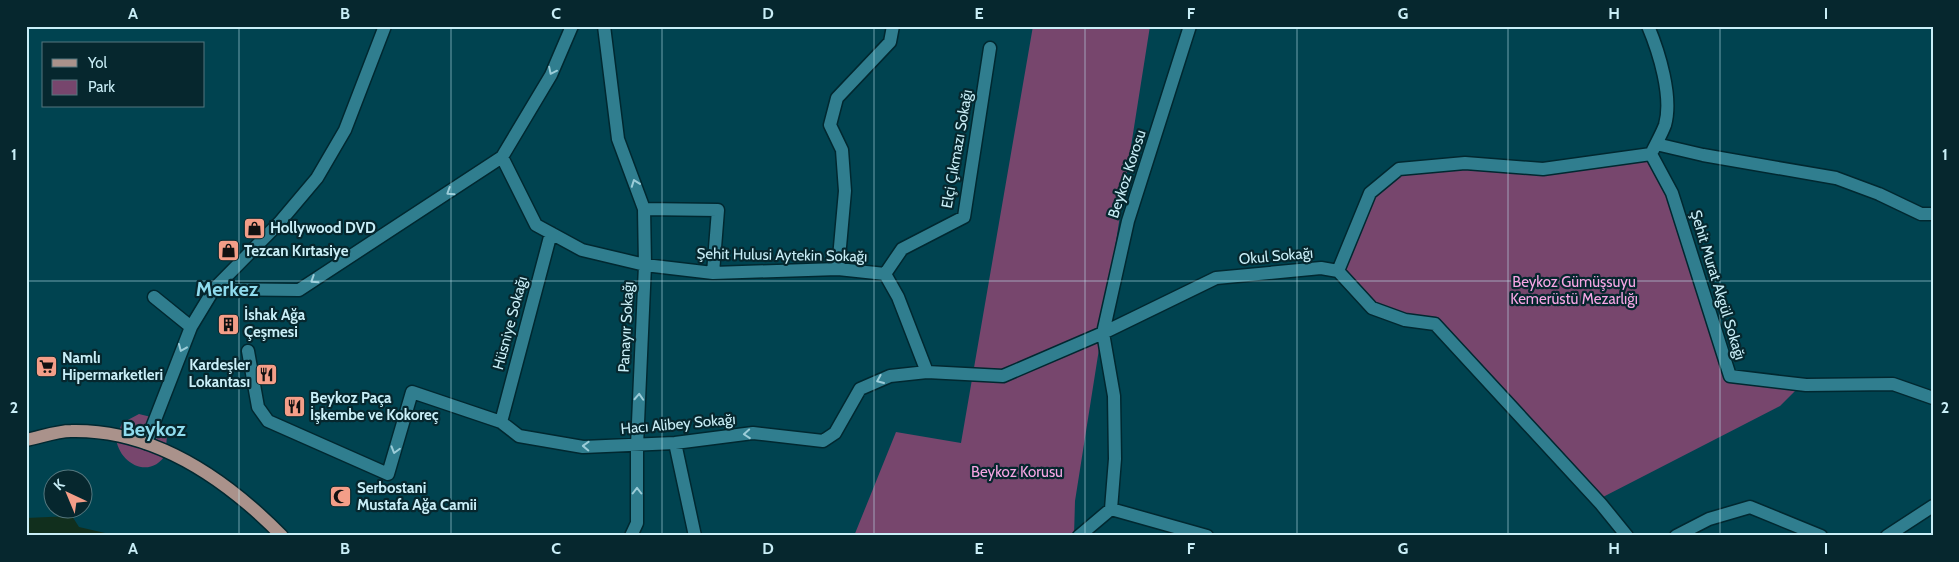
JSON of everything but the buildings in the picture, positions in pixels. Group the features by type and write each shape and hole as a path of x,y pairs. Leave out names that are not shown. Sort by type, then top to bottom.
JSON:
{"main road":[{"path":"26,440 69,431 93,431 114,433 146,444 211,475 261,515 282,536"}],"street":[{"path":"146,444 191,327 214,290 279,223 317,178 346,130 385,26"},
{"path":"214,290 299,290 502,157 551,75 572,26"},
{"name":"Panayır Sokağı","path":"604,26 618,139 644,209 645,265 637,445 637,523 631,536"},
{"path":"838,269 845,191 842,150 830,125 837,98 890,42 893,26"},
{"name":"Beykoz Korosu","path":"1103,333 1128,221 1190,26"},
{"path":"1648,26 1654,41 1666,89 1665,124 1654,149"},
{"name":"Elçi Çıkmazı Sokağı","path":"885,274 902,248 964,217 990,48"},
{"path":"1627,536 1601,504 1434,324 1405,320 1372,308 1338,271 1370,193 1400,169 1465,163 1543,169 1613,160 1654,149 1703,155 1836,178 1880,194 1921,214 1933,214"},
{"name":"Şehit Murat Akgül Sokağı","path":"1654,149 1672,193 1730,376 1806,386 1893,384 1933,398"},
{"name":"Şehit Hulusi Aytekin Sokağı","path":"502,157 536,225 582,250 645,265 713,273 838,269 885,274 898,297 927,372"},
{"path":"644,209 718,210 713,273"},
{"name":"Hüsniye Sokağı","path":"501,422 551,233"},
{"name":"Okul Sokağı","path":"927,372 1003,376 1103,333 1216,278 1321,268 1338,271"},
{"path":"154,297 191,327"},
{"path":"1079,536 1111,509 1115,460 1114,396 1103,333"},
{"name":"Hacı Alibey Sokağı","path":"248,351 258,407 268,421 388,474 412,392 501,422 518,436 583,447 675,443 753,433 823,441 834,433 860,389 890,376 927,372"},
{"path":"675,443 695,536"},
{"path":"1887,536 1933,506"},
{"path":"1676,536 1709,520 1750,507 1821,536"},
{"path":"1111,509 1207,536"}],"green space":[{"name":"Beykoz Korusu","path":"1033,26 1150,26 1075,501 1074,536 854,536 896,432 961,443"},
{"name":"Beykoz Gümüşsuyu Kemerüstü Mezarlığı","path":"1648,159 1669,194 1728,378 1795,391 1780,406 1601,498 1435,319 1406,316 1375,306 1343,269 1372,194 1401,171 1467,166 1547,173"},
{"path":"139,414 151,417 144,439 119,431 122,423"},
{"path":"160,420 167,435 166,448 150,442"},
{"path":"116,436 166,454 159,462 152,466 143,467 135,465 122,454"}],"shaded area":[{"path":"26,518 75,520 79,527 118,536 26,536"}],"place":[{"name":"Hollywood DVD","path":"254,228"},
{"name":"Tezcan Kırtasiye","path":"228,251"},
{"name":"İshak Ağa Çeşmesi","path":"228,324"},
{"name":"Namlı Hipermarketleri","path":"46,367"},
{"name":"Kardeşler Lokantası","path":"266,374"},
{"name":"Beykoz Paça İşkembe ve Kokoreç","path":"294,407"},
{"name":"Serbostani Mustafa Ağa Camii","path":"341,497"}],"district":[{"name":"Merkez","path":"227,289"},
{"name":"Beykoz","path":"154,429"}]}
